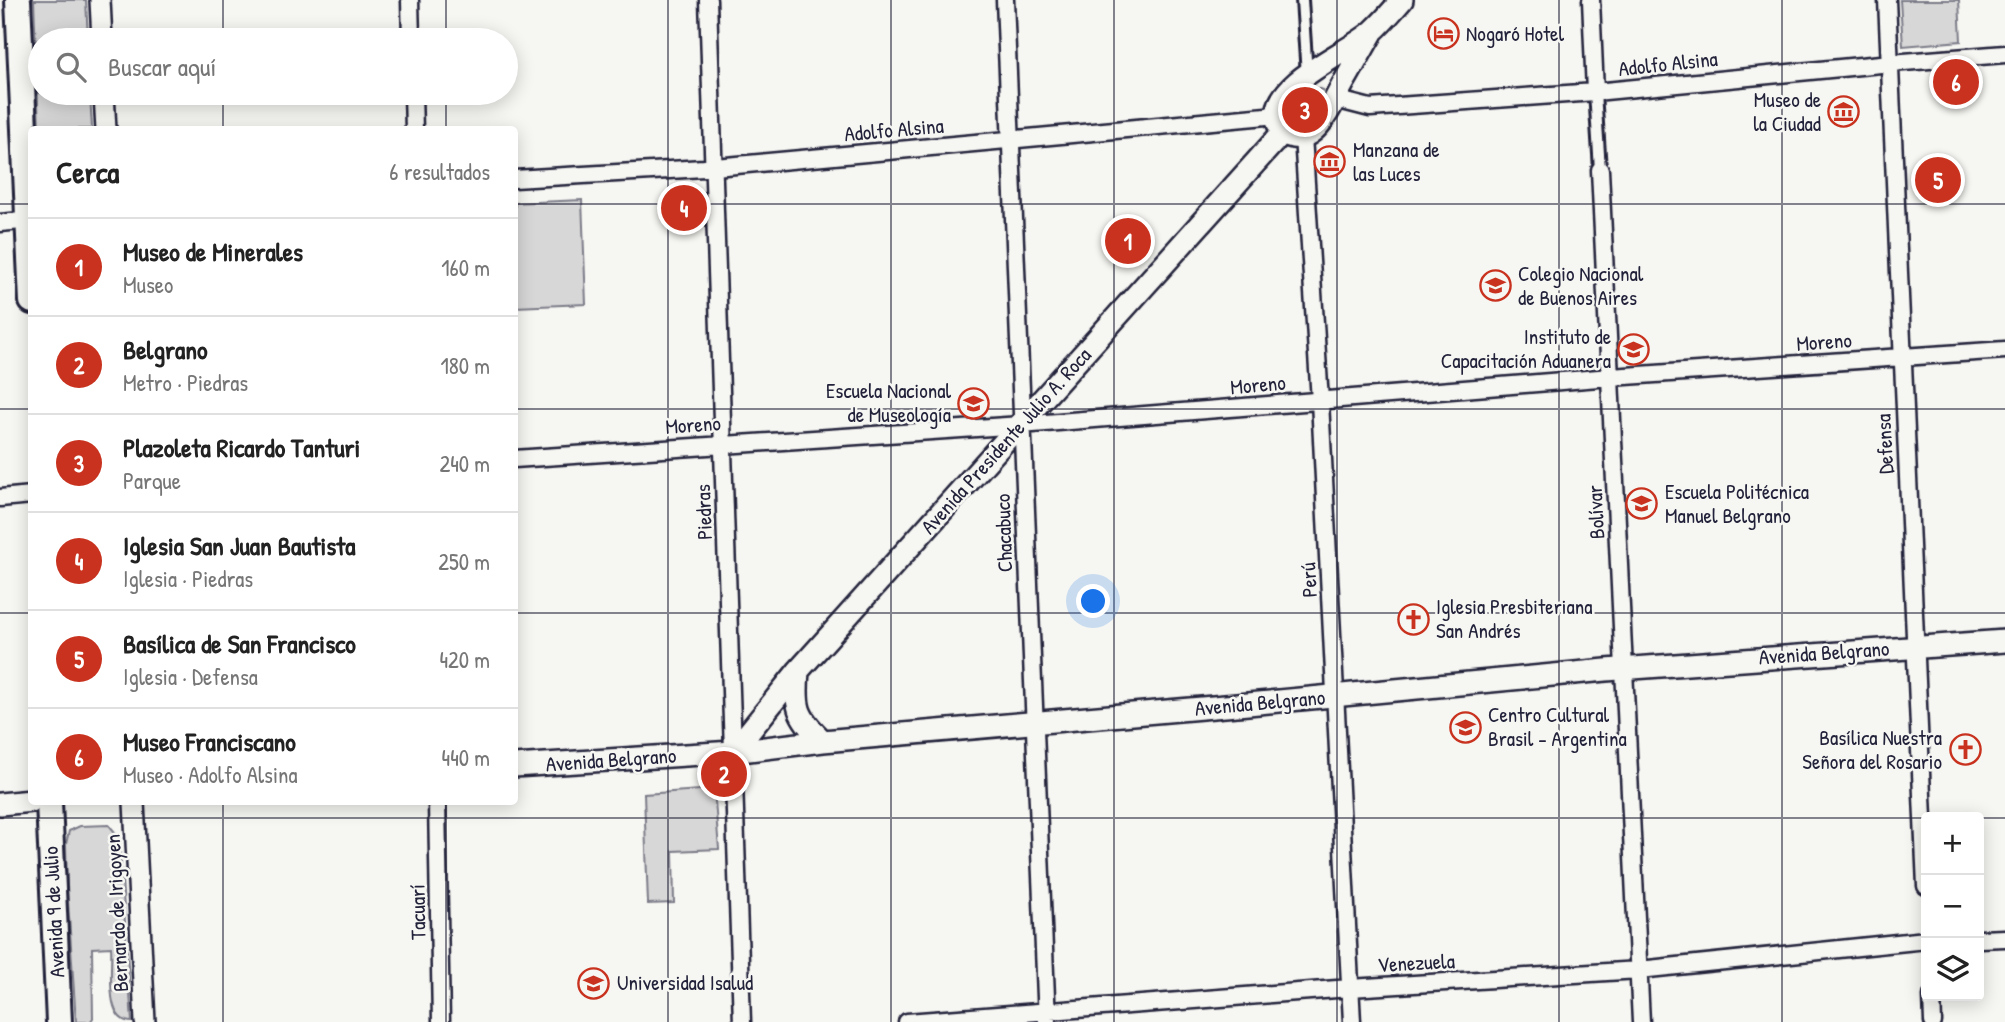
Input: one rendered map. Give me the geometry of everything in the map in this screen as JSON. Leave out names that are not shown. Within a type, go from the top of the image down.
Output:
[{"type":"highway","points":[[18,0],[28,200]]},
{"type":"highway","name":"Avenida 9 de Julio","points":[[49,805],[59,1022]]},
{"type":"main road","name":"Avenida Presidente Julio A. Roca","points":[[1288,128],[1312,131],[1321,122],[1372,33],[1402,0]]},
{"type":"main road","name":"Avenida Presidente Julio A. Roca","points":[[1288,128],[1282,100],[1307,75],[1372,33]]},
{"type":"main road","points":[[1307,75],[1325,78],[1332,86],[1335,99]]},
{"type":"main road","name":"Avenida Presidente Julio A. Roca","points":[[733,752],[798,671],[1288,128]]},
{"type":"main road","name":"Avenida Belgrano","points":[[518,766],[733,752],[823,741],[1625,668],[2005,641]]},
{"type":"main road","points":[[798,671],[796,693],[800,716],[823,741]]},
{"type":"main road","points":[[0,804],[28,801]]},
{"type":"street","points":[[100,0],[101,28]]},
{"type":"street","points":[[410,0],[411,28]]},
{"type":"street","name":"Piedras","points":[[708,0],[742,1022]]},
{"type":"street","name":"Chacabuco","points":[[1004,0],[1046,1017]]},
{"type":"street","points":[[1303,0],[1307,75]]},
{"type":"street","name":"Bolívar","points":[[1591,0],[1641,1022]]},
{"type":"street","name":"Defensa","points":[[1887,0],[1926,875]]},
{"type":"street","name":"Adolfo Alsina","points":[[1335,99],[1370,107],[1595,92],[2005,54]]},
{"type":"street","points":[[105,105],[106,126]]},
{"type":"street","points":[[413,105],[414,126]]},
{"type":"street","name":"Adolfo Alsina","points":[[518,179],[715,167],[1010,141],[1288,128]]},
{"type":"street","name":"Perú","points":[[1288,128],[1320,401],[1352,1022]]},
{"type":"street","points":[[0,223],[28,220]]},
{"type":"street","name":"Moreno","points":[[518,459],[1021,425],[1611,377],[2005,350]]},
{"type":"street","points":[[0,498],[28,495]]},
{"type":"street","name":"Bernardo de Irigoyen","points":[[134,805],[145,1022]]},
{"type":"street","name":"Tacuarí","points":[[437,805],[441,1022]]},
{"type":"street","points":[[1984,939],[2005,938]]},
{"type":"street","name":"Venezuela","points":[[907,1022],[1046,1017],[1350,988],[1639,970],[1921,941]]},
{"type":"street","points":[[1931,1001],[1933,1022]]},
{"type":"shaded area","points":[[34,0],[86,0],[87,28],[35,28]]},
{"type":"shaded area","points":[[1900,0],[1959,0],[1961,41],[1903,46]]},
{"type":"shaded area","points":[[1310,87],[1323,90],[1328,98],[1328,105],[1297,133],[1282,116],[1297,95]]},
{"type":"shaded area","points":[[38,105],[91,105],[92,126],[39,126]]},
{"type":"shaded area","points":[[582,200],[586,304],[518,307],[518,203]]},
{"type":"shaded area","points":[[714,789],[719,849],[673,851],[674,903],[648,904],[644,794]]},
{"type":"shaded area","points":[[109,825],[119,837],[132,1022],[123,1020],[113,1003],[111,947],[92,948],[93,1018],[90,1022],[76,1022],[66,844],[69,831],[80,826]]},
{"type":"place","name":"Nogaró Hotel","points":[[1443,34]]},
{"type":"place","name":"Museo Franciscano","points":[[1956,82]]},
{"type":"place","name":"Plazoleta Ricardo Tanturi","points":[[1305,110]]},
{"type":"place","name":"Museo de la Ciudad","points":[[1844,112]]},
{"type":"place","name":"Manzana de las Luces","points":[[1330,162]]},
{"type":"place","name":"Basílica de San Francisco","points":[[1938,180]]},
{"type":"place","name":"Iglesia San Juan Bautista","points":[[684,208]]},
{"type":"place","name":"Museo de Minerales","points":[[1128,241]]},
{"type":"place","name":"Colegio Nacional de Buenos Aires","points":[[1495,286]]},
{"type":"place","name":"Instituto de Capacitación Aduanera","points":[[1634,349]]},
{"type":"place","name":"Escuela Nacional de Museología","points":[[974,403]]},
{"type":"place","name":"Escuela Politécnica Manuel Belgrano","points":[[1642,504]]},
{"type":"place","name":"Iglesia Presbiteriana San Andrés","points":[[1413,619]]},
{"type":"place","name":"Centro Cultural Brasil - Argentina","points":[[1465,727]]},
{"type":"place","name":"Basílica Nuestra Señora del Rosario","points":[[1965,750]]},
{"type":"place","name":"Belgrano","points":[[724,774]]},
{"type":"place","name":"Universidad Isalud","points":[[594,983]]}]
